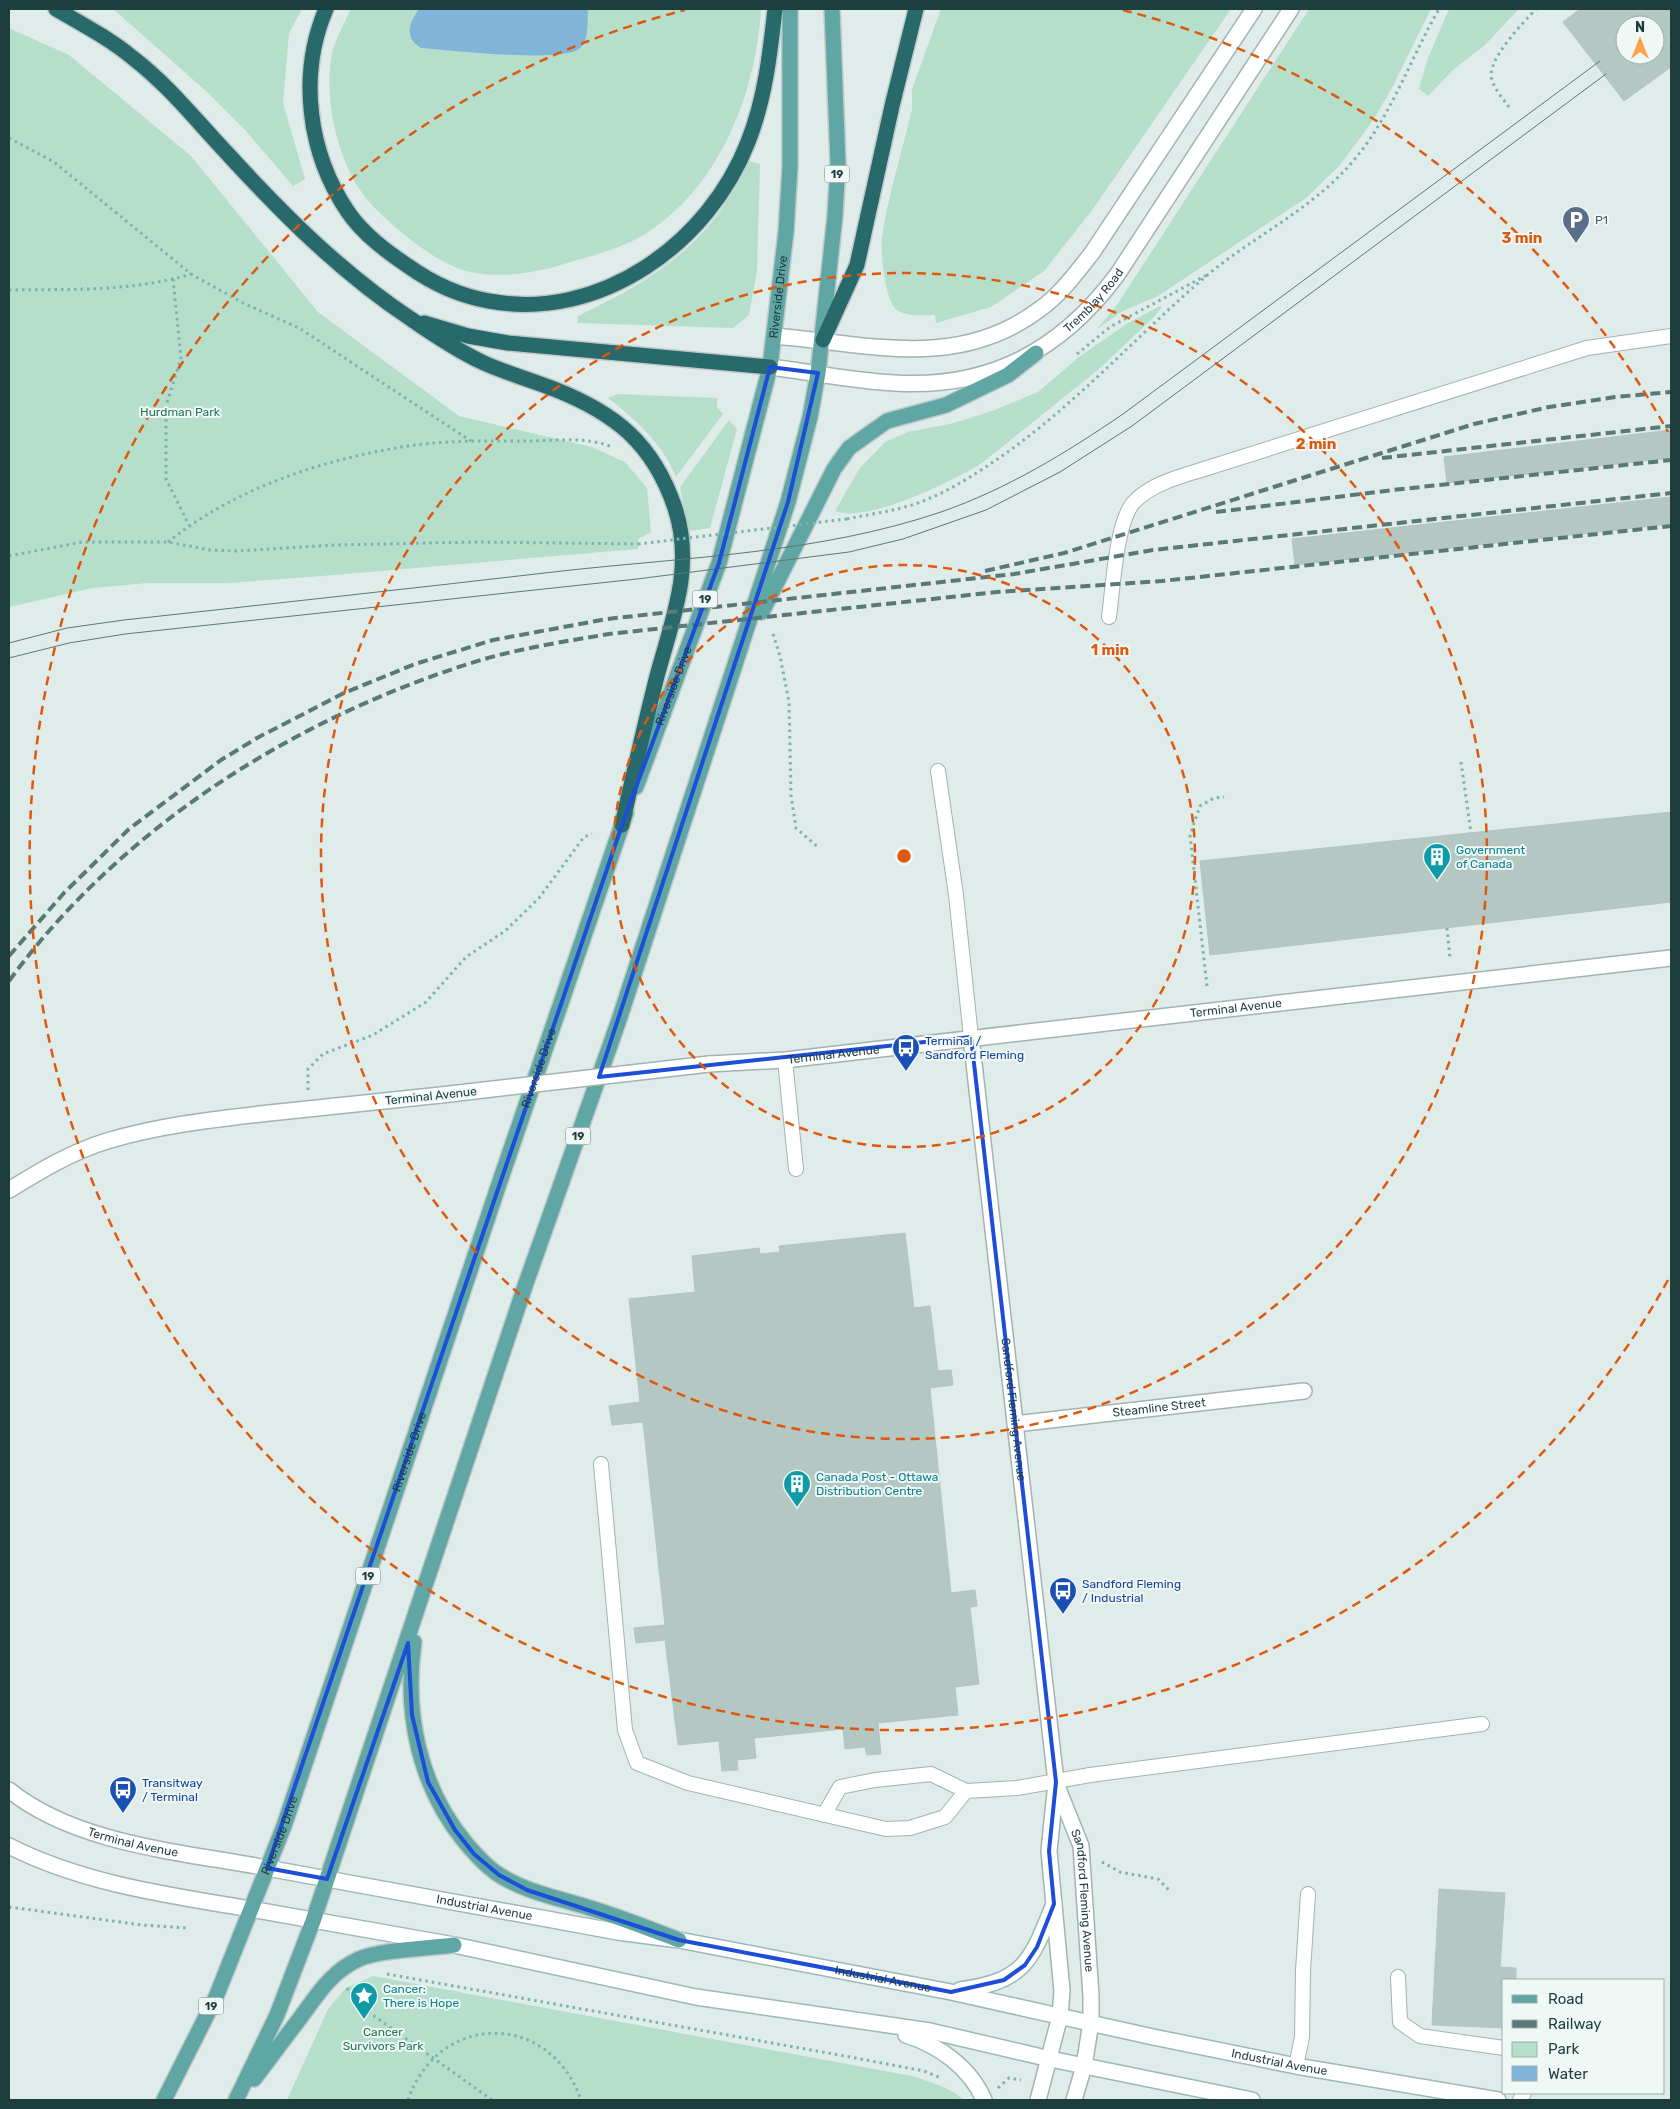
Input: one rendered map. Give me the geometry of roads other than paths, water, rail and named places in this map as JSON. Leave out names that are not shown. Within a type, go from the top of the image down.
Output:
[{"type":"highway","points":[[56,9],[133,57],[180,100],[292,224],[349,275],[408,318],[446,342],[485,363],[580,400],[610,418],[632,434],[653,461],[668,490],[676,511],[681,537],[682,590],[656,680],[622,825]]},
{"type":"highway","points":[[326,9],[312,51],[309,79],[310,107],[315,137],[325,167],[349,214],[393,256],[423,277],[459,294],[490,302],[524,304],[556,301],[590,294],[619,284],[648,267],[674,247],[697,224],[733,172],[748,143],[766,78],[776,9]]},
{"type":"highway","points":[[823,340],[858,265],[894,97],[916,9]]},
{"type":"highway","points":[[408,318],[468,336],[508,343],[770,367]]},
{"type":"main road","name":"Riverside Drive","points":[[164,2100],[216,1997],[284,1826],[622,825],[719,563],[770,367],[775,336],[786,232],[790,166],[790,9]]},
{"type":"main road","name":"19","points":[[237,2100],[277,2015],[313,1921],[525,1286],[619,1020],[788,502],[810,417],[818,373],[835,216],[838,163],[832,9]]},
{"type":"main road","points":[[736,663],[830,476],[849,448],[868,433],[887,422],[946,405],[1008,374],[1036,353]]},
{"type":"main road","points":[[419,1608],[411,1681],[412,1715],[417,1744],[428,1782],[455,1830],[474,1854],[499,1875],[527,1890],[590,1908],[679,1940]]},
{"type":"main road","points":[[237,2100],[327,1980],[359,1959],[378,1954],[454,1945]]},
{"type":"street","points":[[775,336],[920,350],[946,348],[976,343],[1009,330],[1041,309],[1068,284],[1092,253],[1254,9]]},
{"type":"street","name":"Tremblay Road","points":[[770,367],[894,383],[951,382],[1005,367],[1036,353],[1080,319],[1118,274],[1291,9]]},
{"type":"street","name":"Terminal Avenue","points":[[9,1190],[67,1157],[115,1139],[151,1129],[197,1122],[709,1064],[784,1060],[1671,958]]},
{"type":"street","name":"Sandford Fleming Avenue","points":[[971,1038],[1056,1782],[1049,1850],[1063,1984],[1060,2016],[1038,2100]]},
{"type":"street","name":"Steamline Street","points":[[1014,1424],[1304,1391]]},
{"type":"street","name":"Sandford Fleming Avenue","points":[[1056,1782],[1081,1846],[1091,2022],[1084,2066],[1074,2100]]},
{"type":"street","name":"Terminal Avenue","points":[[9,1790],[44,1813],[100,1835],[267,1868]]},
{"type":"street","points":[[9,1846],[39,1860],[100,1881],[454,1945],[696,1997],[930,2031],[1050,2059],[1252,2100]]},
{"type":"street","name":"Industrial Avenue","points":[[267,1868],[618,1932],[679,1940],[951,1992],[1091,2022],[1153,2038],[1296,2066],[1498,2100]]},
{"type":"street","points":[[951,1992],[988,1986],[1004,1980],[1025,1965],[1037,1947],[1054,1904]]},
{"type":"street","points":[[851,2019],[920,2040],[943,2052],[990,2095]]},
{"type":"lane","points":[[1109,616],[1124,519],[1135,500],[1152,489],[1201,470],[1587,348],[1671,336]]},
{"type":"lane","points":[[938,771],[956,895],[971,1038]]},
{"type":"lane","points":[[784,1060],[796,1169]]},
{"type":"lane","points":[[601,1464],[625,1730],[637,1763],[688,1783],[886,1829],[910,1828],[945,1816],[966,1791]]},
{"type":"lane","points":[[824,1815],[840,1787],[875,1780],[931,1774],[966,1791],[1017,1788],[1090,1775],[1482,1724]]},
{"type":"lane","points":[[1296,2066],[1302,2038],[1303,1971],[1308,1894]]},
{"type":"lane","points":[[1398,1977],[1400,2022],[1420,2036],[1502,2048]]},
{"type":"water","points":[[419,9],[588,9],[587,30],[585,41],[579,49],[568,53],[550,55],[478,53],[421,48],[415,44],[410,34],[411,24]]},
{"type":"tram line","points":[[9,643],[67,628],[124,620],[562,571],[754,552],[849,537],[941,512],[1013,481],[1080,443],[1123,414],[1600,61]]},
{"type":"tram line","points":[[9,658],[69,643],[125,634],[637,579],[849,552],[903,539],[986,510],[1060,472],[1132,426],[1606,74]]},
{"type":"railway","points":[[985,571],[1064,553],[1474,424],[1549,407],[1615,397],[1671,392]]},
{"type":"railway","points":[[1382,458],[1671,426]]},
{"type":"railway","points":[[1216,512],[1393,490],[1671,460]]},
{"type":"railway","points":[[9,956],[64,893],[129,829],[221,760],[257,738],[344,693],[415,664],[493,640],[607,619],[1014,574],[1153,550],[1671,493]]},
{"type":"railway","points":[[9,981],[53,926],[103,875],[156,829],[213,787],[274,749],[337,716],[402,688],[468,664],[503,654],[609,634],[997,592],[1162,581],[1671,526]]},
{"type":"place","name":"P1","points":[[1576,244]]},
{"type":"place","name":"Government of Canada","points":[[1437,881]]},
{"type":"place","name":"Terminal / Sandford Fleming","points":[[906,1072]]},
{"type":"place","name":"Canada Post - Ottawa Distribution Centre","points":[[797,1508]]},
{"type":"place","name":"Sandford Fleming / Industrial","points":[[1063,1615]]},
{"type":"place","name":"Transitway / Terminal","points":[[123,1814]]},
{"type":"place","name":"Cancer: There is Hope","points":[[364,2020]]},
{"type":"park label","name":"Hurdman Park","points":[[180,412]]},
{"type":"park label","name":"Cancer Survivors Park","points":[[383,2039]]}]
